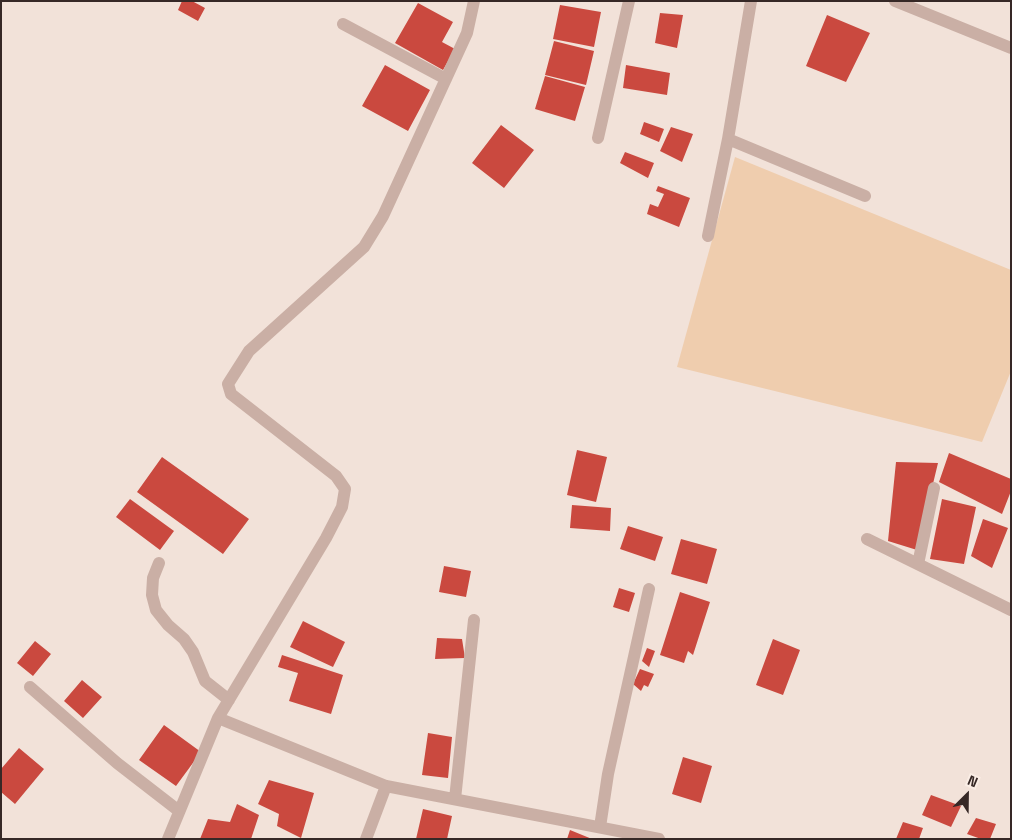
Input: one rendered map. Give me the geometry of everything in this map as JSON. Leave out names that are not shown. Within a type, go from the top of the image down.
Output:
[{"type":"street","points":[[168,839],[218,718],[326,538],[342,507],[345,490],[336,476],[231,394],[228,384],[249,351],[364,247],[383,216],[446,80],[466,33],[474,1]]},
{"type":"street","points":[[598,138],[629,1]]},
{"type":"street","points":[[708,236],[728,139],[751,1]]},
{"type":"street","points":[[895,1],[1011,48]]},
{"type":"street","points":[[343,24],[446,80]]},
{"type":"street","points":[[728,139],[865,196]]},
{"type":"street","points":[[918,564],[934,488]]},
{"type":"street","points":[[867,539],[1011,610]]},
{"type":"street","points":[[159,563],[153,578],[152,595],[156,610],[168,625],[184,639],[193,652],[205,681],[229,700]]},
{"type":"street","points":[[600,827],[608,774],[649,589]]},
{"type":"street","points":[[455,799],[474,620]]},
{"type":"street","points":[[30,686],[117,763],[179,811]]},
{"type":"street","points":[[218,718],[386,786],[658,839]]},
{"type":"street","points":[[366,839],[386,786]]},
{"type":"sand","points":[[735,157],[1011,270],[1011,371],[982,442],[677,367]]},
{"type":"building","points":[[182,1],[192,1],[205,8],[198,21],[178,10]]},
{"type":"building","points":[[418,3],[453,22],[442,42],[455,49],[443,70],[395,43]]},
{"type":"building","points":[[560,5],[601,12],[594,47],[553,39]]},
{"type":"building","points":[[660,13],[683,15],[677,48],[655,43]]},
{"type":"building","points":[[827,15],[870,33],[846,82],[806,66]]},
{"type":"building","points":[[554,41],[594,51],[586,85],[545,75]]},
{"type":"building","points":[[385,65],[430,90],[408,131],[362,106]]},
{"type":"building","points":[[626,65],[670,73],[667,95],[623,88]]},
{"type":"building","points":[[545,76],[585,87],[575,121],[535,109]]},
{"type":"building","points":[[644,122],[664,129],[659,142],[640,134]]},
{"type":"building","points":[[501,125],[534,150],[504,188],[472,163]]},
{"type":"building","points":[[671,127],[693,134],[682,162],[660,151]]},
{"type":"building","points":[[625,152],[654,163],[648,178],[620,163]]},
{"type":"building","points":[[658,186],[690,198],[679,227],[647,214],[650,204],[658,207],[664,194],[656,191]]},
{"type":"building","points":[[577,450],[607,457],[596,502],[567,495]]},
{"type":"building","points":[[949,453],[1011,479],[1011,491],[1002,514],[939,482]]},
{"type":"building","points":[[162,457],[249,519],[223,554],[137,492]]},
{"type":"building","points":[[896,462],[938,463],[917,550],[888,541]]},
{"type":"building","points":[[130,499],[174,531],[160,550],[116,517]]},
{"type":"building","points":[[942,499],[976,507],[964,564],[930,559]]},
{"type":"building","points":[[572,505],[611,508],[610,531],[570,528]]},
{"type":"building","points":[[983,519],[1008,528],[992,568],[971,556]]},
{"type":"building","points":[[628,526],[663,537],[655,561],[620,549]]},
{"type":"building","points":[[681,539],[717,549],[707,584],[671,574]]},
{"type":"building","points":[[444,566],[471,571],[466,597],[439,592]]},
{"type":"building","points":[[619,588],[635,593],[629,612],[613,607]]},
{"type":"building","points":[[680,592],[710,602],[693,655],[688,651],[684,663],[660,655]]},
{"type":"building","points":[[303,621],[345,642],[333,667],[290,647]]},
{"type":"building","points":[[437,638],[462,639],[465,658],[435,659]]},
{"type":"building","points":[[773,639],[800,650],[783,695],[756,685]]},
{"type":"building","points":[[35,641],[51,654],[33,676],[17,663]]},
{"type":"building","points":[[647,648],[655,651],[649,667],[642,661]]},
{"type":"building","points":[[282,655],[343,675],[331,714],[289,701],[298,673],[278,667]]},
{"type":"building","points":[[640,669],[654,674],[648,687],[644,685],[641,691],[633,684]]},
{"type":"building","points":[[82,680],[102,697],[83,718],[64,701]]},
{"type":"building","points":[[164,725],[201,752],[176,786],[139,760]]},
{"type":"building","points":[[428,733],[452,737],[448,778],[422,775]]},
{"type":"building","points":[[19,748],[44,769],[15,804],[1,792],[1,769]]},
{"type":"building","points":[[683,757],[712,766],[701,803],[672,794]]},
{"type":"building","points":[[269,780],[314,793],[301,838],[277,826],[279,814],[258,804]]},
{"type":"building","points":[[931,795],[961,806],[951,827],[922,815]]},
{"type":"building","points":[[237,804],[259,815],[251,839],[200,839],[208,819],[230,822]]},
{"type":"building","points":[[423,809],[452,816],[447,839],[416,839]]},
{"type":"building","points":[[976,818],[996,824],[990,839],[981,839],[967,834]]},
{"type":"building","points":[[903,822],[923,828],[919,839],[896,839]]},
{"type":"building","points":[[570,830],[592,839],[567,839]]}]
